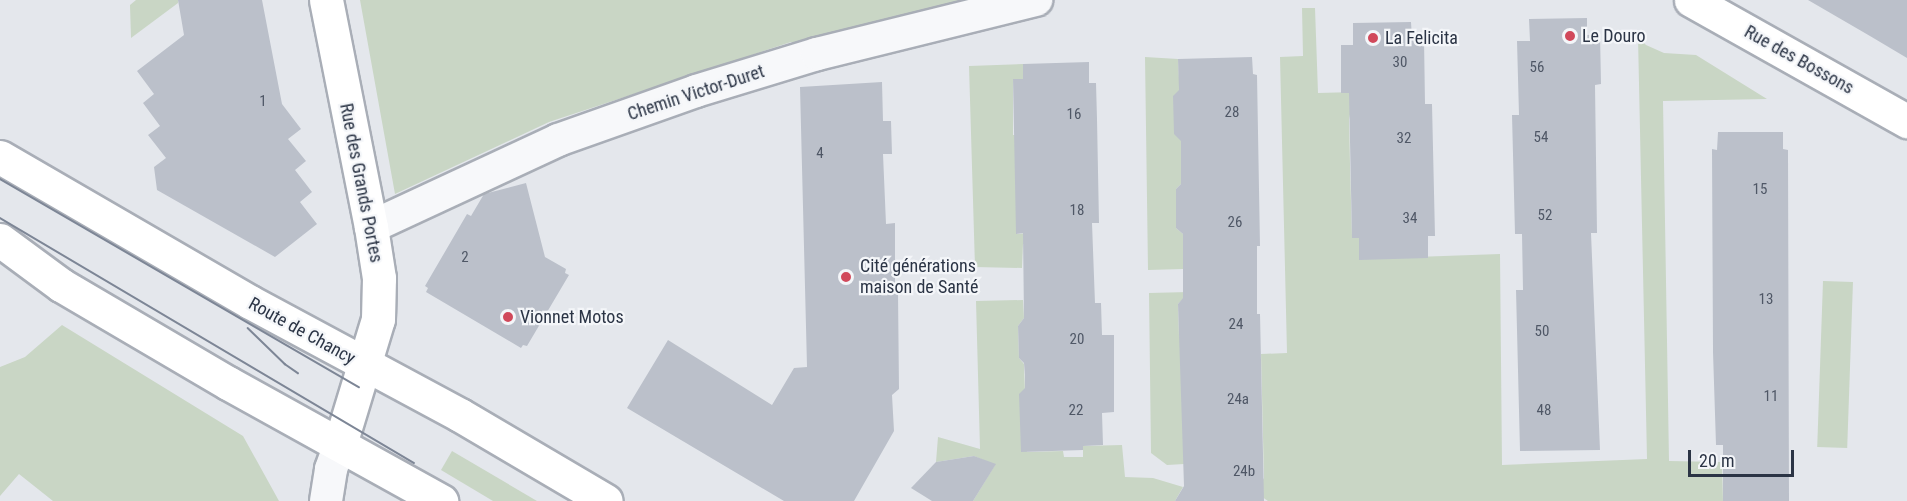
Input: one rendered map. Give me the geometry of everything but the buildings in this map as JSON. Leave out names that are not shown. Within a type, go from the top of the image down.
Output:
[{"type":"main road","name":"Rue des Grands Portes","points":[[327,0],[371,226],[378,279],[378,320],[340,444]]},
{"type":"main road","name":"Rue des Bossons","points":[[1691,0],[1907,121]]},
{"type":"main road","name":"Route de Chancy","points":[[0,157],[365,366],[459,414],[606,501]]},
{"type":"main road","points":[[0,240],[61,285],[228,383],[441,501]]},
{"type":"street","name":"Chemin Victor-Duret","points":[[371,226],[558,140],[696,91],[818,54],[1036,0]]},
{"type":"street","points":[[326,501],[331,469],[340,444]]},
{"type":"green space","points":[[136,0],[178,0],[178,3],[131,38],[130,5]]},
{"type":"green space","points":[[360,0],[972,0],[798,46],[791,42],[549,122],[395,194]]},
{"type":"green space","points":[[1302,8],[1315,8],[1318,93],[1355,92],[1349,119],[1350,164],[1352,237],[1359,238],[1359,259],[1500,254],[1502,465],[1647,459],[1638,37],[1646,45],[1664,53],[1696,55],[1767,99],[1663,101],[1669,461],[1722,462],[1723,501],[1268,501],[1255,492],[1264,478],[1261,354],[1287,353],[1280,57],[1303,56]]},
{"type":"green space","points":[[1145,57],[1178,59],[1179,78],[1192,140],[1181,184],[1176,189],[1176,228],[1183,234],[1183,269],[1148,270]]},
{"type":"green space","points":[[1023,64],[1023,79],[1013,79],[1013,135],[1024,135],[1017,234],[1027,233],[1027,244],[1023,244],[1022,268],[975,267],[969,66]]},
{"type":"green space","points":[[1823,281],[1853,282],[1847,448],[1817,447]]},
{"type":"green space","points":[[1189,292],[1178,304],[1179,336],[1186,342],[1184,464],[1167,465],[1151,453],[1149,293]]},
{"type":"green space","points":[[1023,300],[1024,318],[1018,326],[1019,358],[1024,364],[1027,452],[1063,451],[1064,457],[1083,457],[1083,446],[1122,445],[1125,477],[1153,478],[1183,487],[1175,501],[973,501],[995,465],[974,456],[936,462],[938,437],[980,449],[976,301]]},
{"type":"green space","points":[[62,325],[243,436],[279,501],[53,501],[19,474],[0,496],[0,367],[25,357]]},
{"type":"green space","points":[[452,451],[537,501],[493,501],[441,470]]},
{"type":"tram line","points":[[0,179],[359,387]]},
{"type":"tram line","points":[[0,218],[414,463]]},
{"type":"tram line","points":[[248,328],[285,364],[298,373]]},
{"type":"place","name":"Le Douro","points":[[1570,36]]},
{"type":"place","name":"La Felicita","points":[[1373,38]]},
{"type":"place","name":"Cité générations maison de Santé","points":[[846,277]]},
{"type":"place","name":"Vionnet Motos","points":[[508,317]]}]
